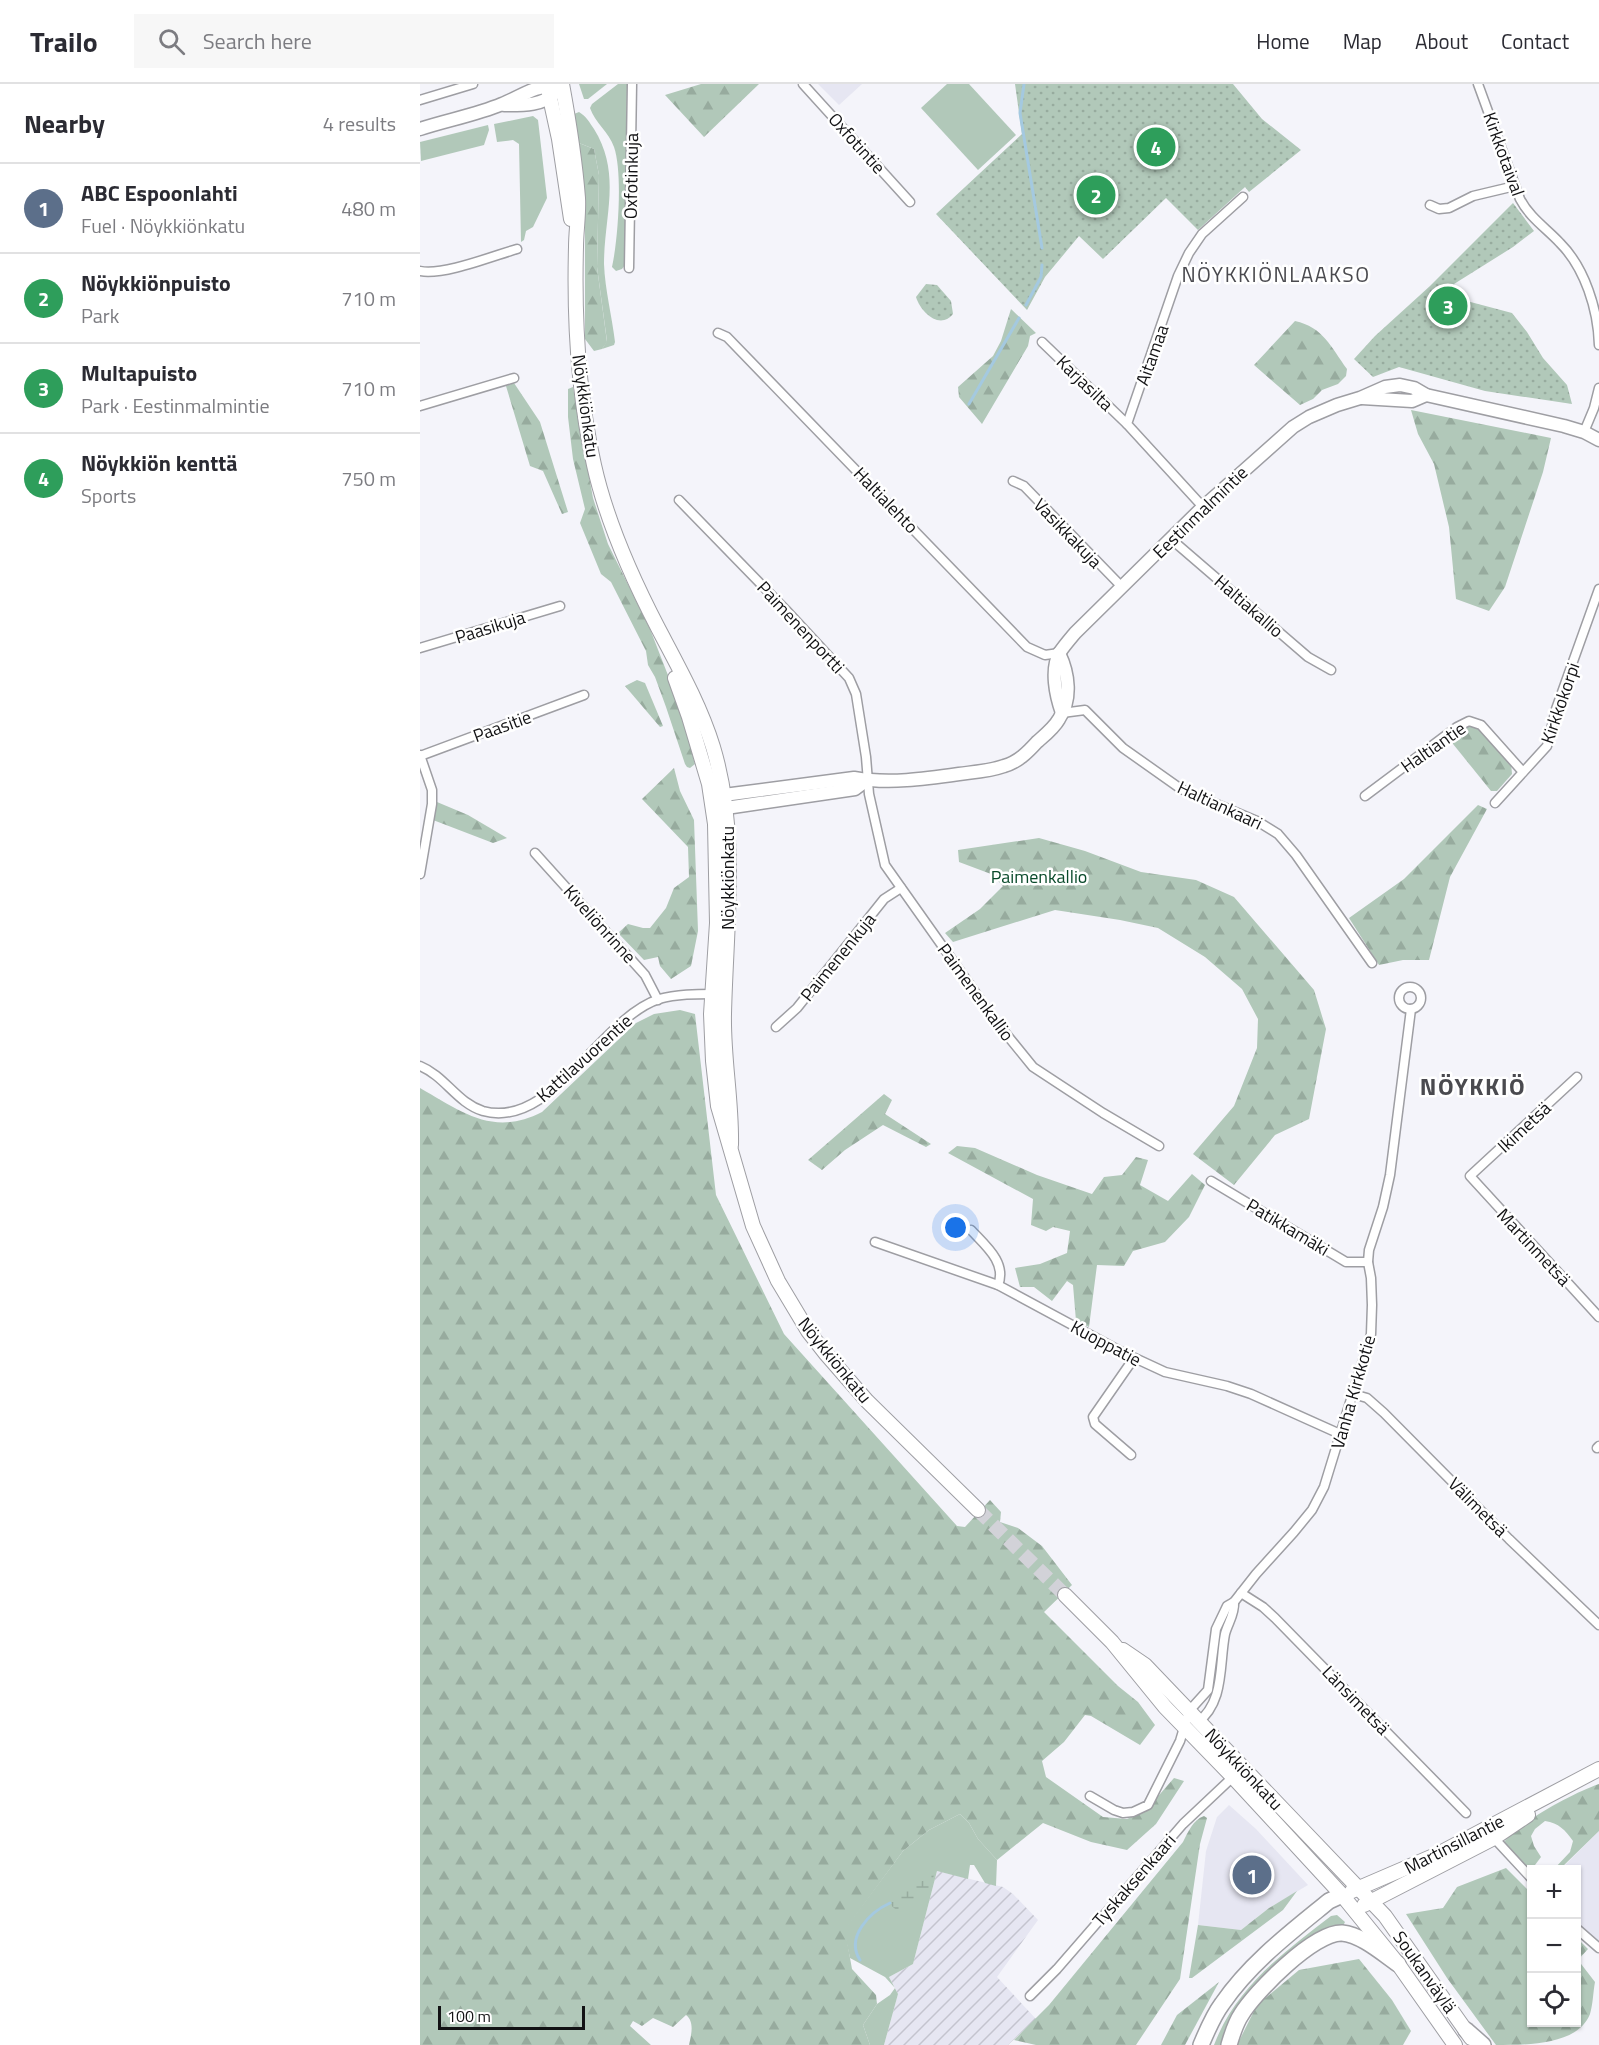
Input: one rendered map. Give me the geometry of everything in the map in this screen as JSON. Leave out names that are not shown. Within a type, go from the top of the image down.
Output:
[{"type":"highway","points":[[1201,2045],[1220,2006],[1257,1962],[1329,1901],[1342,1895]]},
{"type":"highway","points":[[1229,2045],[1239,2017],[1250,2002],[1290,1961],[1326,1937],[1342,1933],[1353,1936],[1398,1964]]},
{"type":"highway","points":[[1466,2030],[1483,2045]]},
{"type":"main road","name":"Nöykkiönkatu","points":[[562,85],[573,145],[578,201],[576,248],[580,383],[595,469],[624,554],[656,624],[721,802],[728,880],[719,994],[711,1014],[712,1061],[718,1106],[731,1145],[744,1198],[764,1252],[808,1331],[867,1401],[978,1510]]},
{"type":"main road","name":"Nöykkiönkatu","points":[[548,89],[559,139],[576,248]]},
{"type":"main road","name":"Nöykkiönkatu","points":[[1065,1595],[1112,1642],[1136,1674],[1186,1728],[1238,1773],[1371,1901]]},
{"type":"main road","name":"Nöykkiönkatu","points":[[1112,1642],[1145,1665],[1200,1722],[1238,1773],[1354,1910]]},
{"type":"main road","name":"Martinsillantie","points":[[1342,1895],[1438,1854],[1565,1789],[1599,1769]]},
{"type":"main road","name":"Martinsillantie","points":[[1354,1910],[1494,1838],[1565,1789]]},
{"type":"main road","name":"Soukanväylä","points":[[1371,1901],[1395,1930],[1476,2045]]},
{"type":"main road","name":"Soukanväylä","points":[[1354,1910],[1398,1964],[1455,2045]]},
{"type":"street","points":[[420,100],[473,84]]},
{"type":"street","name":"Oxfotinkuja","points":[[629,267],[632,84]]},
{"type":"street","name":"Oxfotintie","points":[[803,84],[910,202]]},
{"type":"street","name":"Kirkkotaival","points":[[1478,84],[1515,186],[1527,212],[1563,245],[1578,267],[1592,302],[1599,345]]},
{"type":"street","points":[[420,129],[501,105],[524,93],[562,85]]},
{"type":"street","points":[[1430,206],[1439,209],[1449,208],[1473,196],[1515,186]]},
{"type":"street","name":"Aitamaa","points":[[1127,424],[1178,276],[1189,254],[1202,234],[1243,197]]},
{"type":"street","points":[[420,271],[427,273],[442,271],[517,249]]},
{"type":"street","name":"Haltialehto","points":[[718,333],[727,337],[1027,647],[1045,655],[1059,653]]},
{"type":"street","name":"Karjasilta","points":[[1042,342],[1127,424]]},
{"type":"street","points":[[420,406],[514,378]]},
{"type":"street","name":"Eestinmalmintie","points":[[1059,653],[1075,633],[1203,507],[1293,427],[1327,409],[1385,387],[1400,385],[1414,388],[1426,395],[1584,432],[1599,440]]},
{"type":"street","points":[[1584,432],[1599,388]]},
{"type":"street","points":[[1127,424],[1203,507]]},
{"type":"street","name":"Vasikkakuja","points":[[1013,481],[1024,486],[1122,587]]},
{"type":"street","name":"Paimenenportti","points":[[679,500],[849,678],[856,694],[866,757],[867,780]]},
{"type":"street","name":"Haltiakallio","points":[[1171,539],[1308,657],[1330,670]]},
{"type":"street","name":"Kirkkokorpi","points":[[1496,803],[1547,746],[1556,709],[1596,607],[1599,589]]},
{"type":"street","name":"Paasikuja","points":[[420,648],[560,606]]},
{"type":"street","points":[[721,802],[854,778],[916,780],[1003,767],[1023,757],[1059,721],[1068,698],[1065,666],[1059,653]]},
{"type":"street","name":"Paasitie","points":[[420,755],[584,695]]},
{"type":"street","name":"Haltiankaari","points":[[1062,713],[1085,710],[1123,748],[1181,789],[1257,821],[1278,834],[1296,855],[1372,963]]},
{"type":"street","name":"Haltiantie","points":[[1365,796],[1457,727],[1469,721],[1481,725],[1523,772]]},
{"type":"street","points":[[420,755],[432,790],[432,804],[420,874]]},
{"type":"street","name":"Paimenenkallio","points":[[867,780],[882,857],[888,871],[994,1019],[1033,1067],[1159,1146]]},
{"type":"street","name":"Kiveliönrinne","points":[[535,853],[645,975],[658,1000]]},
{"type":"street","name":"Paimenenkuja","points":[[776,1027],[797,1008],[884,899],[901,888]]},
{"type":"street","name":"Kattilavuorentie","points":[[420,1066],[446,1084],[457,1097],[472,1107],[486,1112],[517,1111],[544,1097],[629,1016],[658,1000],[681,995],[719,994]]},
{"type":"street","name":"Vanha Kirkkotie","points":[[1189,1711],[1208,1690],[1216,1629],[1227,1606],[1242,1593],[1312,1510],[1324,1487],[1372,1323],[1369,1250],[1388,1184],[1411,1009]]},
{"type":"street","name":"Ikimetsä","points":[[1470,1176],[1577,1077]]},
{"type":"street","name":"Martinmetsä","points":[[1470,1176],[1599,1317]]},
{"type":"street","name":"Patikkamäki","points":[[1210,1181],[1346,1262],[1368,1262]]},
{"type":"street","points":[[971,1230],[997,1260],[1002,1277],[998,1286]]},
{"type":"street","name":"Kuoppatie","points":[[875,1242],[998,1286],[1165,1372],[1227,1386],[1251,1394],[1340,1434]]},
{"type":"street","points":[[1131,1455],[1095,1424],[1094,1417],[1134,1358]]},
{"type":"street","name":"Välimetsä","points":[[1353,1394],[1367,1398],[1384,1413],[1501,1531],[1599,1625]]},
{"type":"street","name":"Länsimetsä","points":[[1242,1593],[1275,1618],[1466,1813]]},
{"type":"street","name":"Vanha Kirkkotie","points":[[1200,1722],[1216,1699],[1223,1647],[1226,1631],[1235,1609],[1234,1602]]},
{"type":"street","points":[[1090,1796],[1123,1813],[1133,1812],[1148,1805],[1186,1728],[1189,1711]]},
{"type":"street","points":[[1186,1728],[1200,1722]]},
{"type":"street","name":"Tyskaksenkaari","points":[[1030,1996],[1057,1969],[1183,1824],[1238,1773]]},
{"type":"street","points":[[1494,1838],[1527,1874]]},
{"type":"street","points":[[1581,1932],[1599,1948]]},
{"type":"shaded area","points":[[818,84],[862,84],[839,105]]},
{"type":"shaded area","points":[[1229,1805],[1256,1829],[1308,1885],[1269,1908],[1241,1930],[1198,1925],[1206,1851],[1217,1817]]},
{"type":"shaded area","points":[[1599,1831],[1599,1940],[1595,1942],[1581,1927],[1581,1865],[1565,1865]]},
{"type":"shaded area","points":[[937,1871],[1003,1887],[1038,1920],[997,1977],[1036,2019],[1008,2045],[884,2045],[898,1994],[889,1977],[913,1964]]},
{"type":"green space","points":[[579,84],[607,84],[588,99],[584,99]]},
{"type":"green space","points":[[618,84],[627,84],[625,265],[616,271],[612,267],[619,207],[617,159],[612,142],[590,108]]},
{"type":"green space","points":[[701,84],[759,84],[704,137],[665,95]]},
{"type":"green space","points":[[947,84],[969,84],[1016,135],[978,170],[921,108]]},
{"type":"green space","points":[[1015,84],[1233,84],[1262,119],[1301,150],[1249,192],[1245,187],[1198,230],[1166,198],[1103,259],[1079,236],[1045,277],[1027,310],[936,214],[1022,134]]},
{"type":"green space","points":[[579,112],[594,129],[602,146],[609,179],[610,195],[604,264],[615,342],[614,345],[602,349],[607,341],[597,267],[599,175],[594,149],[579,143],[574,114]]},
{"type":"green space","points":[[533,116],[538,120],[547,198],[533,227],[526,231],[524,240],[521,242],[519,144],[513,140],[497,142],[494,124]]},
{"type":"green space","points":[[488,125],[489,130],[484,145],[421,161],[420,142]]},
{"type":"green space","points":[[579,143],[594,149],[599,175],[597,267],[607,342],[602,349],[594,351],[585,339],[585,213]]},
{"type":"green space","points":[[1513,203],[1534,231],[1454,284],[1463,300],[1512,313],[1543,358],[1567,385],[1572,404],[1485,391],[1399,367],[1373,377],[1354,359]]},
{"type":"green space","points":[[926,284],[937,285],[951,301],[953,314],[948,319],[931,318],[918,303],[916,297]]},
{"type":"green space","points":[[1011,309],[1036,333],[1030,336],[1028,346],[982,424],[959,397],[958,387],[993,356],[1001,341]]},
{"type":"green space","points":[[1295,321],[1320,333],[1347,369],[1346,376],[1338,384],[1322,390],[1313,399],[1300,405],[1254,365]]},
{"type":"green space","points":[[514,383],[540,422],[568,512],[562,514],[543,471],[530,466],[506,386]]},
{"type":"green space","points":[[573,387],[593,498],[608,544],[650,629],[678,701],[695,764],[690,768],[685,764],[655,677],[648,665],[646,651],[611,582],[601,574],[580,523],[585,509],[573,459],[568,417],[568,389]]},
{"type":"green space","points":[[1411,410],[1551,438],[1543,472],[1505,587],[1489,611],[1456,599],[1449,527],[1434,464],[1418,434]]},
{"type":"green space","points":[[637,680],[645,683],[663,726],[660,727],[625,686]]},
{"type":"green space","points":[[1466,727],[1477,727],[1511,763],[1512,774],[1497,791],[1491,791],[1449,739]]},
{"type":"green space","points":[[674,768],[680,791],[694,820],[698,931],[691,966],[671,979],[660,966],[658,957],[644,960],[618,933],[628,924],[650,928],[666,908],[674,888],[689,877],[688,847],[642,799]]},
{"type":"green space","points":[[437,802],[468,815],[507,838],[493,843],[433,820]]},
{"type":"green space","points":[[1478,805],[1487,809],[1450,877],[1429,960],[1403,960],[1379,965],[1349,918],[1404,879]]},
{"type":"green space","name":"Paimenkallio","points":[[1039,838],[1085,851],[1141,872],[1196,880],[1234,897],[1314,990],[1326,1029],[1309,1119],[1275,1135],[1234,1185],[1193,1154],[1234,1106],[1257,1048],[1258,1019],[1242,989],[1205,957],[1158,928],[1120,920],[1055,910],[953,942],[945,933],[980,909],[1003,886],[991,874],[959,862],[958,850]]},
{"type":"green space","points":[[680,1010],[695,1014],[716,1195],[784,1334],[957,1526],[965,1527],[990,1500],[1001,1512],[1000,1522],[1018,1528],[1042,1546],[1072,1585],[1044,1612],[1118,1686],[1138,1702],[1155,1725],[1140,1745],[1091,1716],[1085,1715],[1064,1742],[1042,1761],[1046,1777],[1103,1817],[1127,1819],[1146,1810],[1174,1778],[1184,1781],[1156,1824],[1127,1850],[1091,1842],[1043,1823],[997,1860],[960,1814],[929,1830],[903,1851],[845,1930],[852,1969],[876,1995],[877,2004],[863,2025],[870,2045],[689,2045],[691,2021],[686,2015],[673,2027],[653,2018],[642,2026],[633,2021],[630,2026],[651,2045],[420,2045],[420,1088],[464,1113],[478,1118],[493,1122],[524,1119],[542,1112],[636,1023],[654,1014]]},
{"type":"green space","points":[[884,1094],[892,1100],[885,1114],[931,1144],[926,1147],[883,1125],[845,1150],[822,1170],[808,1160]]},
{"type":"green space","points":[[957,1146],[975,1148],[1037,1175],[1092,1194],[1104,1177],[1122,1175],[1136,1157],[1148,1160],[1140,1185],[1168,1201],[1192,1174],[1205,1185],[1189,1217],[1165,1242],[1133,1251],[1124,1266],[1097,1265],[1089,1327],[1076,1321],[1073,1285],[1067,1281],[1052,1301],[1034,1287],[1020,1287],[1015,1268],[1040,1264],[1067,1253],[1070,1231],[1053,1227],[1046,1231],[1031,1225],[1033,1199],[948,1153]]},
{"type":"green space","points":[[1599,1784],[1599,1831],[1564,1865],[1558,1865],[1570,1852],[1573,1841],[1554,1823],[1545,1821],[1535,1829],[1531,1836],[1541,1857],[1535,1865],[1527,1866],[1505,1846],[1504,1842],[1522,1825],[1576,1794]]},
{"type":"green space","points":[[960,1814],[997,1860],[996,1886],[985,1883],[974,1865],[970,1865],[968,1879],[937,1871],[913,1964],[889,1977],[895,1988],[885,1977],[850,1958],[844,1930],[903,1851],[929,1830]]},
{"type":"green space","points":[[1204,1816],[1207,1818],[1200,1844],[1180,1979],[1136,2045],[1036,2045],[1014,2040],[1049,2005],[1183,1842],[1194,1823]]},
{"type":"green space","points":[[1506,1868],[1527,1889],[1527,2027],[1581,2027],[1575,2032],[1550,2041],[1522,2045],[1496,2045],[1447,1978],[1406,1914],[1443,1908],[1457,1887]]},
{"type":"green space","points":[[934,1875],[923,1899],[908,1909],[897,1910],[893,1907],[889,1901],[891,1897]]},
{"type":"green space","points":[[1297,1891],[1283,1910],[1189,1978],[1198,1925],[1241,1930],[1269,1908]]},
{"type":"green space","points":[[1337,1915],[1345,1922],[1342,1928],[1306,1943],[1223,2045],[1214,2045],[1235,2005],[1263,1972],[1331,1916]]},
{"type":"green space","points":[[1581,1942],[1588,1949],[1581,1957]]},
{"type":"green space","points":[[1359,1959],[1392,2000],[1411,2031],[1403,2045],[1237,2045],[1257,2005],[1299,1970]]},
{"type":"green space","points":[[1581,1964],[1595,1982],[1590,2014],[1581,2027]]},
{"type":"green space","points":[[1219,1982],[1185,2045],[1161,2045],[1177,2015]]},
{"type":"green space","points":[[895,1988],[898,1994],[884,2045],[870,2045],[863,2025],[877,2004],[890,1995]]},
{"type":"waterway","points":[[1024,84],[1020,113],[1042,248]]},
{"type":"waterway","points":[[1026,305],[1041,277],[1042,265]]},
{"type":"waterway","points":[[969,404],[1019,318]]},
{"type":"waterway","points":[[860,1960],[856,1951],[856,1943],[862,1926],[875,1912],[890,1903]]},
{"type":"tunnel","points":[[978,1510],[1065,1595]]},
{"type":"place","name":"Nöykkiön kenttä","points":[[1156,147]]},
{"type":"place","name":"Nöykkiönpuisto","points":[[1096,195]]},
{"type":"place","name":"Multapuisto","points":[[1448,306]]},
{"type":"place","name":"ABC Espoonlahti","points":[[1252,1875]]},
{"type":"district","name":"NÖYKKIÖNLAAKSO","points":[[1276,274]]},
{"type":"district","name":"NÖYKKIÖ","points":[[1473,1086]]}]
